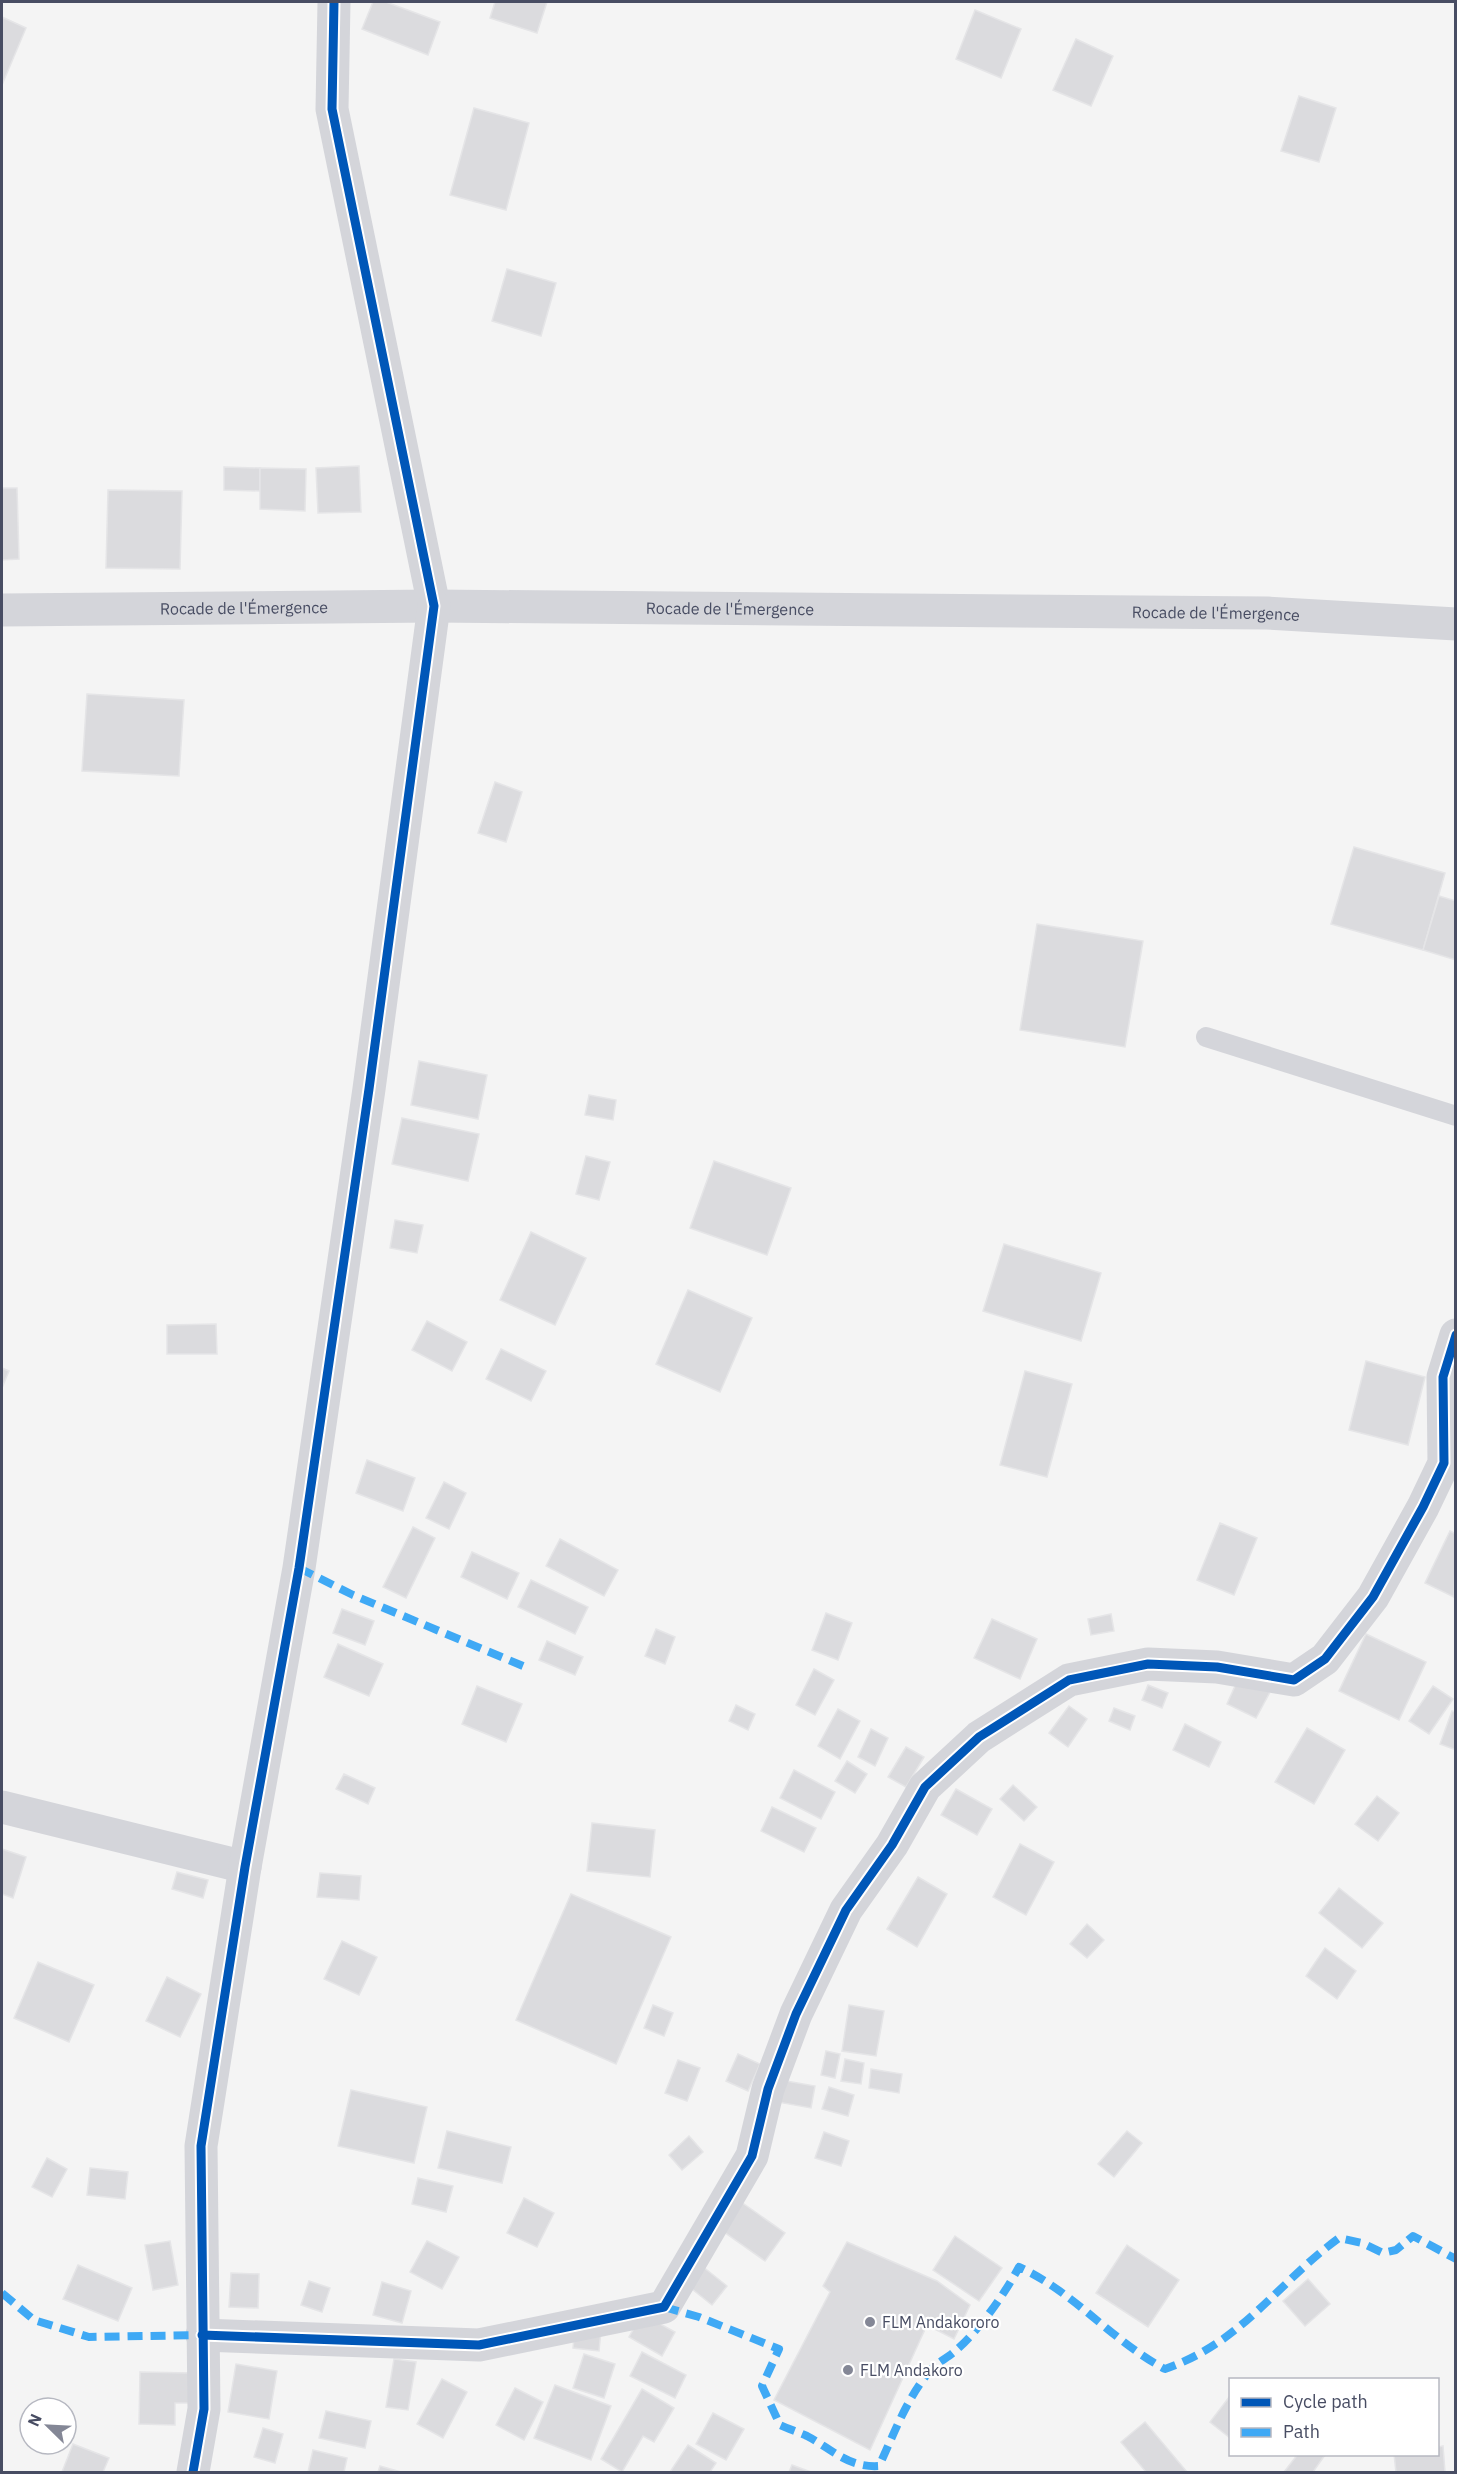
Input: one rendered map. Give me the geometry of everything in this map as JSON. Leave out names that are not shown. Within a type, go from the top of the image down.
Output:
[{"type":"street","points":[[193,2472],[204,2409],[201,2146],[245,1867],[299,1568],[369,1089],[434,606],[332,109],[334,2]]},
{"type":"street","name":"Rocade de l'Émergence","points":[[2,610],[434,606],[1268,613],[1455,624]]},
{"type":"street","points":[[202,2335],[479,2345],[664,2307],[753,2156],[768,2089],[796,2014],[846,1910],[892,1845],[925,1786],[979,1737],[1069,1680],[1148,1664],[1217,1667],[1294,1680],[1325,1659],[1373,1597],[1423,1507],[1444,1463],[1443,1377],[1455,1335]]},
{"type":"street","points":[[2,1807],[245,1867]]},
{"type":"lane","points":[[1206,1037],[1455,1116]]},
{"type":"building","points":[[373,2],[386,2],[440,22],[428,55],[362,29]]},
{"type":"building","points":[[495,2],[547,2],[537,33],[490,18]]},
{"type":"building","points":[[975,10],[1021,29],[1001,78],[956,59]]},
{"type":"building","points":[[2,17],[26,28],[2,85]]},
{"type":"building","points":[[1076,39],[1113,56],[1091,106],[1053,90]]},
{"type":"building","points":[[1299,96],[1336,108],[1319,162],[1281,151]]},
{"type":"building","points":[[474,108],[529,123],[506,210],[450,195]]},
{"type":"building","points":[[507,269],[556,283],[541,336],[492,321]]},
{"type":"building","points":[[359,466],[361,512],[318,513],[316,468]]},
{"type":"building","points":[[224,467],[260,468],[260,491],[224,490]]},
{"type":"building","points":[[260,468],[306,469],[305,511],[260,509]]},
{"type":"building","points":[[2,488],[17,488],[19,559],[2,560]]},
{"type":"building","points":[[108,490],[182,491],[180,569],[106,568]]},
{"type":"building","points":[[87,694],[184,700],[179,776],[82,771]]},
{"type":"building","points":[[495,782],[522,792],[506,842],[478,833]]},
{"type":"building","points":[[1354,847],[1445,873],[1423,950],[1331,924]]},
{"type":"building","points":[[1439,896],[1456,901],[1456,960],[1423,950]]},
{"type":"building","points":[[1037,924],[1143,941],[1125,1047],[1020,1030]]},
{"type":"building","points":[[419,1061],[487,1075],[478,1119],[411,1105]]},
{"type":"building","points":[[589,1095],[616,1100],[613,1120],[585,1115]]},
{"type":"building","points":[[402,1118],[479,1134],[468,1181],[392,1164]]},
{"type":"building","points":[[586,1156],[610,1162],[599,1200],[576,1194]]},
{"type":"building","points":[[714,1161],[791,1188],[767,1255],[690,1228]]},
{"type":"building","points":[[395,1220],[423,1225],[417,1253],[390,1248]]},
{"type":"building","points":[[531,1232],[586,1258],[555,1325],[500,1300]]},
{"type":"building","points":[[1004,1244],[1101,1273],[1081,1341],[983,1311]]},
{"type":"building","points":[[688,1290],[752,1318],[720,1392],[656,1364]]},
{"type":"building","points":[[427,1321],[467,1342],[452,1371],[412,1350]]},
{"type":"building","points":[[216,1324],[217,1354],[167,1354],[167,1325]]},
{"type":"building","points":[[501,1349],[546,1371],[531,1401],[486,1379]]},
{"type":"building","points":[[1366,1361],[1425,1377],[1408,1445],[1349,1430]]},
{"type":"building","points":[[2,1368],[9,1371],[2,1388]]},
{"type":"building","points":[[1025,1371],[1072,1384],[1047,1477],[1000,1465]]},
{"type":"building","points":[[367,1460],[415,1478],[403,1511],[356,1493]]},
{"type":"building","points":[[444,1482],[466,1493],[449,1529],[426,1518]]},
{"type":"building","points":[[1220,1523],[1257,1538],[1234,1595],[1197,1580]]},
{"type":"building","points":[[413,1527],[435,1538],[406,1598],[383,1587]]},
{"type":"building","points":[[1450,1531],[1456,1534],[1454,1597],[1425,1583]]},
{"type":"building","points":[[560,1539],[618,1570],[604,1596],[546,1566]]},
{"type":"building","points":[[472,1552],[519,1573],[507,1599],[461,1577]]},
{"type":"building","points":[[531,1580],[588,1607],[575,1634],[518,1607]]},
{"type":"building","points":[[342,1609],[374,1621],[365,1645],[333,1633]]},
{"type":"building","points":[[826,1613],[852,1623],[838,1660],[812,1650]]},
{"type":"building","points":[[1111,1614],[1114,1631],[1091,1635],[1088,1619]]},
{"type":"building","points":[[992,1619],[1037,1639],[1020,1679],[974,1658]]},
{"type":"building","points":[[656,1629],[675,1637],[665,1664],[645,1656]]},
{"type":"building","points":[[1366,1634],[1426,1662],[1399,1720],[1339,1691]]},
{"type":"building","points":[[547,1641],[583,1657],[575,1675],[539,1660]]},
{"type":"building","points":[[338,1644],[383,1664],[369,1696],[324,1677]]},
{"type":"building","points":[[814,1669],[834,1680],[815,1715],[796,1705]]},
{"type":"building","points":[[1239,1677],[1270,1692],[1256,1718],[1227,1704]]},
{"type":"building","points":[[1148,1685],[1168,1693],[1162,1708],[1142,1700]]},
{"type":"building","points":[[477,1686],[522,1704],[506,1742],[462,1724]]},
{"type":"building","points":[[1433,1686],[1453,1699],[1429,1734],[1409,1721]]},
{"type":"building","points":[[736,1705],[755,1714],[748,1730],[729,1721]]},
{"type":"building","points":[[1069,1706],[1087,1719],[1068,1747],[1049,1733]]},
{"type":"building","points":[[1114,1708],[1135,1716],[1130,1730],[1109,1721]]},
{"type":"building","points":[[838,1709],[860,1721],[840,1759],[818,1746]]},
{"type":"building","points":[[1452,1711],[1456,1712],[1456,1750],[1440,1744]]},
{"type":"building","points":[[1185,1724],[1221,1742],[1209,1767],[1173,1750]]},
{"type":"building","points":[[1307,1728],[1345,1750],[1314,1804],[1275,1782]]},
{"type":"building","points":[[871,1729],[888,1738],[875,1766],[858,1757]]},
{"type":"building","points":[[906,1747],[924,1757],[906,1787],[888,1777]]},
{"type":"building","points":[[847,1761],[867,1774],[855,1793],[835,1781]]},
{"type":"building","points":[[794,1770],[835,1792],[821,1819],[780,1798]]},
{"type":"building","points":[[344,1774],[375,1788],[368,1804],[336,1789]]},
{"type":"building","points":[[1013,1785],[1037,1807],[1024,1821],[1000,1799]]},
{"type":"building","points":[[956,1789],[992,1809],[977,1835],[941,1815]]},
{"type":"building","points":[[1377,1796],[1399,1813],[1378,1841],[1355,1824]]},
{"type":"building","points":[[772,1807],[816,1828],[804,1852],[761,1831]]},
{"type":"building","points":[[592,1823],[655,1830],[650,1877],[587,1871]]},
{"type":"building","points":[[1020,1844],[1054,1862],[1026,1915],[993,1897]]},
{"type":"building","points":[[2,1849],[26,1857],[13,1898],[2,1894]]},
{"type":"building","points":[[177,1872],[208,1880],[203,1898],[172,1889]]},
{"type":"building","points":[[320,1873],[361,1876],[359,1900],[317,1897]]},
{"type":"building","points":[[918,1877],[947,1894],[917,1947],[887,1929]]},
{"type":"building","points":[[1339,1888],[1383,1923],[1362,1948],[1319,1913]]},
{"type":"building","points":[[571,1894],[671,1937],[616,2064],[516,2020]]},
{"type":"building","points":[[1087,1924],[1104,1940],[1087,1958],[1070,1944]]},
{"type":"building","points":[[342,1941],[377,1957],[359,1995],[324,1979]]},
{"type":"building","points":[[1325,1948],[1356,1971],[1337,1999],[1306,1976]]},
{"type":"building","points":[[38,1962],[94,1985],[69,2042],[14,2018]]},
{"type":"building","points":[[167,1977],[201,1994],[180,2037],[146,2021]]},
{"type":"building","points":[[653,2005],[673,2013],[664,2036],[644,2028]]},
{"type":"building","points":[[849,2005],[884,2011],[876,2056],[842,2051]]},
{"type":"building","points":[[826,2051],[840,2054],[835,2078],[821,2075]]},
{"type":"building","points":[[738,2054],[760,2064],[748,2091],[726,2081]]},
{"type":"building","points":[[845,2059],[864,2063],[861,2084],[841,2081]]},
{"type":"building","points":[[678,2060],[700,2068],[687,2101],[665,2093]]},
{"type":"building","points":[[871,2069],[902,2074],[899,2093],[869,2088]]},
{"type":"building","points":[[775,2079],[815,2086],[811,2108],[772,2101]]},
{"type":"building","points":[[829,2087],[854,2095],[848,2116],[822,2109]]},
{"type":"building","points":[[351,2090],[427,2107],[414,2163],[338,2146]]},
{"type":"building","points":[[447,2131],[511,2147],[502,2183],[438,2168]]},
{"type":"building","points":[[1127,2131],[1142,2143],[1114,2177],[1098,2164]]},
{"type":"building","points":[[824,2132],[849,2141],[841,2166],[815,2158]]},
{"type":"building","points":[[689,2136],[703,2152],[682,2170],[669,2155]]},
{"type":"building","points":[[47,2158],[67,2169],[52,2197],[32,2187]]},
{"type":"building","points":[[90,2168],[128,2172],[125,2199],[87,2195]]},
{"type":"building","points":[[418,2178],[453,2186],[446,2212],[412,2204]]},
{"type":"building","points":[[727,2192],[785,2233],[765,2261],[707,2220]]},
{"type":"building","points":[[524,2198],[554,2213],[537,2247],[507,2233]]},
{"type":"building","points":[[955,2236],[1002,2268],[979,2301],[933,2270]]},
{"type":"building","points":[[170,2241],[178,2285],[153,2290],[145,2245]]},
{"type":"building","points":[[427,2241],[459,2257],[442,2289],[410,2272]]},
{"type":"building","name":"FLM Andakoro","points":[[847,2242],[937,2281],[970,2305],[954,2339],[927,2325],[870,2450],[774,2400],[830,2292],[823,2286]]},
{"type":"building","points":[[1127,2245],[1179,2280],[1148,2327],[1096,2293]]},
{"type":"building","points":[[697,2262],[727,2286],[712,2305],[682,2281]]},
{"type":"building","points":[[78,2265],[132,2288],[118,2321],[63,2299]]},
{"type":"building","points":[[231,2273],[259,2274],[258,2308],[229,2307]]},
{"type":"building","points":[[1308,2279],[1330,2304],[1305,2326],[1283,2301]]},
{"type":"building","points":[[309,2281],[330,2288],[322,2312],[301,2305]]},
{"type":"building","points":[[382,2282],[411,2291],[402,2323],[373,2315]]},
{"type":"building","points":[[642,2314],[675,2332],[662,2356],[629,2337]]},
{"type":"building","points":[[576,2317],[602,2320],[599,2351],[573,2348]]},
{"type":"building","points":[[642,2352],[686,2375],[675,2398],[630,2376]]},
{"type":"building","points":[[584,2354],[615,2364],[604,2398],[573,2388]]},
{"type":"building","points":[[394,2359],[416,2362],[408,2410],[386,2407]]},
{"type":"building","points":[[236,2364],[277,2371],[269,2419],[228,2412]]},
{"type":"building","points":[[140,2372],[191,2373],[191,2403],[175,2403],[175,2425],[139,2424]]},
{"type":"building","points":[[442,2379],[467,2392],[443,2438],[417,2424]]},
{"type":"building","points":[[555,2385],[611,2406],[591,2460],[534,2438]]},
{"type":"building","points":[[515,2388],[543,2402],[524,2440],[496,2425]]},
{"type":"building","points":[[642,2389],[674,2408],[654,2442],[643,2436],[622,2472],[601,2459]]},
{"type":"building","points":[[1229,2397],[1229,2437],[1210,2422]]},
{"type":"building","points":[[326,2411],[371,2421],[365,2448],[319,2438]]},
{"type":"building","points":[[713,2413],[744,2429],[726,2460],[696,2444]]},
{"type":"building","points":[[1145,2422],[1187,2472],[1146,2472],[1121,2442]]},
{"type":"building","points":[[263,2428],[283,2434],[275,2463],[254,2457]]},
{"type":"building","points":[[688,2445],[716,2463],[710,2472],[670,2472]]},
{"type":"building","points":[[78,2446],[109,2458],[103,2472],[62,2472],[68,2456],[78,2456]]},
{"type":"building","points":[[1443,2446],[1445,2472],[1396,2472],[1394,2456],[1439,2456],[1439,2447]]},
{"type":"building","points":[[313,2450],[347,2458],[344,2472],[308,2472]]},
{"type":"building","points":[[1296,2456],[1324,2456],[1313,2472],[1284,2472]]},
{"type":"building","points":[[792,2465],[811,2472],[789,2472]]},
{"type":"building","points":[[380,2466],[401,2472],[378,2472]]},
{"type":"marked path","points":[[299,1568],[353,1595],[523,1666]]},
{"type":"marked path","points":[[664,2307],[699,2317],[779,2349],[762,2386],[780,2425],[807,2436],[849,2461],[868,2466],[879,2466],[901,2418],[921,2383],[932,2369],[963,2344],[981,2324],[1019,2267],[1058,2290],[1128,2345],[1165,2369],[1192,2358],[1238,2328],[1339,2238],[1362,2243],[1383,2253],[1396,2250],[1413,2236],[1456,2259]]},
{"type":"marked path","points":[[2,2293],[34,2320],[89,2337],[202,2335]]},
{"type":"cycle path","points":[[193,2472],[204,2409],[201,2146],[245,1867],[299,1568],[369,1089],[434,606],[332,109],[334,2]]},
{"type":"cycle path","points":[[202,2335],[479,2345],[664,2307],[752,2156],[768,2089],[796,2014],[846,1910],[892,1845],[925,1787],[979,1737],[1069,1680],[1148,1664],[1217,1667],[1294,1680],[1325,1659],[1373,1597],[1423,1507],[1444,1463],[1443,1377],[1456,1335]]},
{"type":"place","name":"FLM Andakororo","points":[[870,2322]]},
{"type":"place","name":"FLM Andakoro","points":[[848,2370]]}]
